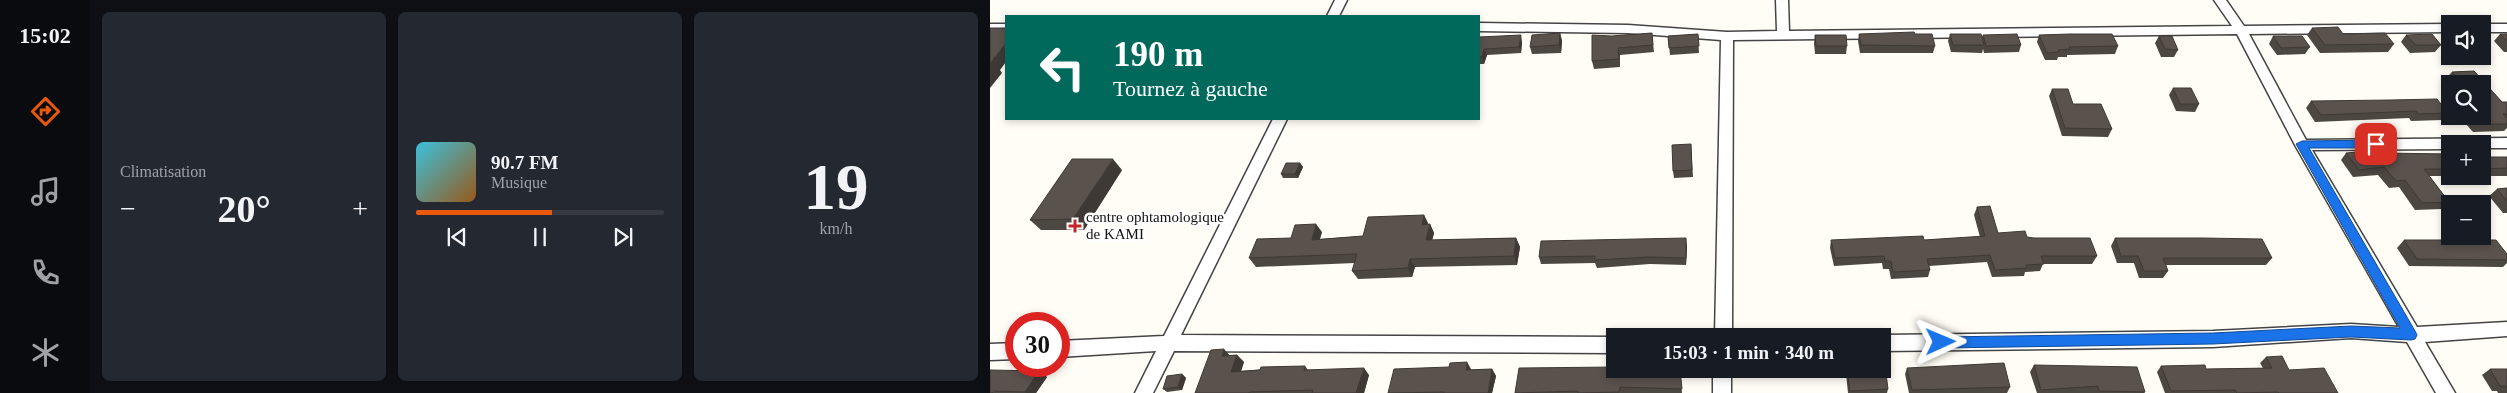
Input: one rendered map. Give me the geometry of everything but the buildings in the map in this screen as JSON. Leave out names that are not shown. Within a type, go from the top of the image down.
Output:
[{"type":"street","points":[[1334,15],[1341,0]]},
{"type":"street","points":[[1782,0],[1782,34]]},
{"type":"street","points":[[2220,0],[2241,32],[2302,144],[2446,393]]},
{"type":"street","points":[[990,28],[1005,28]]},
{"type":"street","points":[[1480,28],[1628,29],[1727,36],[1782,34],[2241,32],[2441,28]]},
{"type":"street","points":[[2491,28],[2507,28]]},
{"type":"street","points":[[1723,328],[1727,36]]},
{"type":"street","points":[[1144,393],[1280,120]]},
{"type":"street","points":[[2302,144],[2507,143]]},
{"type":"street","points":[[1891,343],[2213,339],[2351,331],[2411,335],[2507,329]]},
{"type":"street","points":[[1070,348],[1168,344],[1606,345]]},
{"type":"street","points":[[990,352],[1005,351]]},
{"type":"street","points":[[1722,378],[1722,393]]},
{"type":"place","name":"centre ophtamologique de KAMI","points":[[1075,226]]},
{"type":"route","points":[[1941,342],[2213,339],[2351,331],[2411,335],[2302,144],[2376,144]]}]
